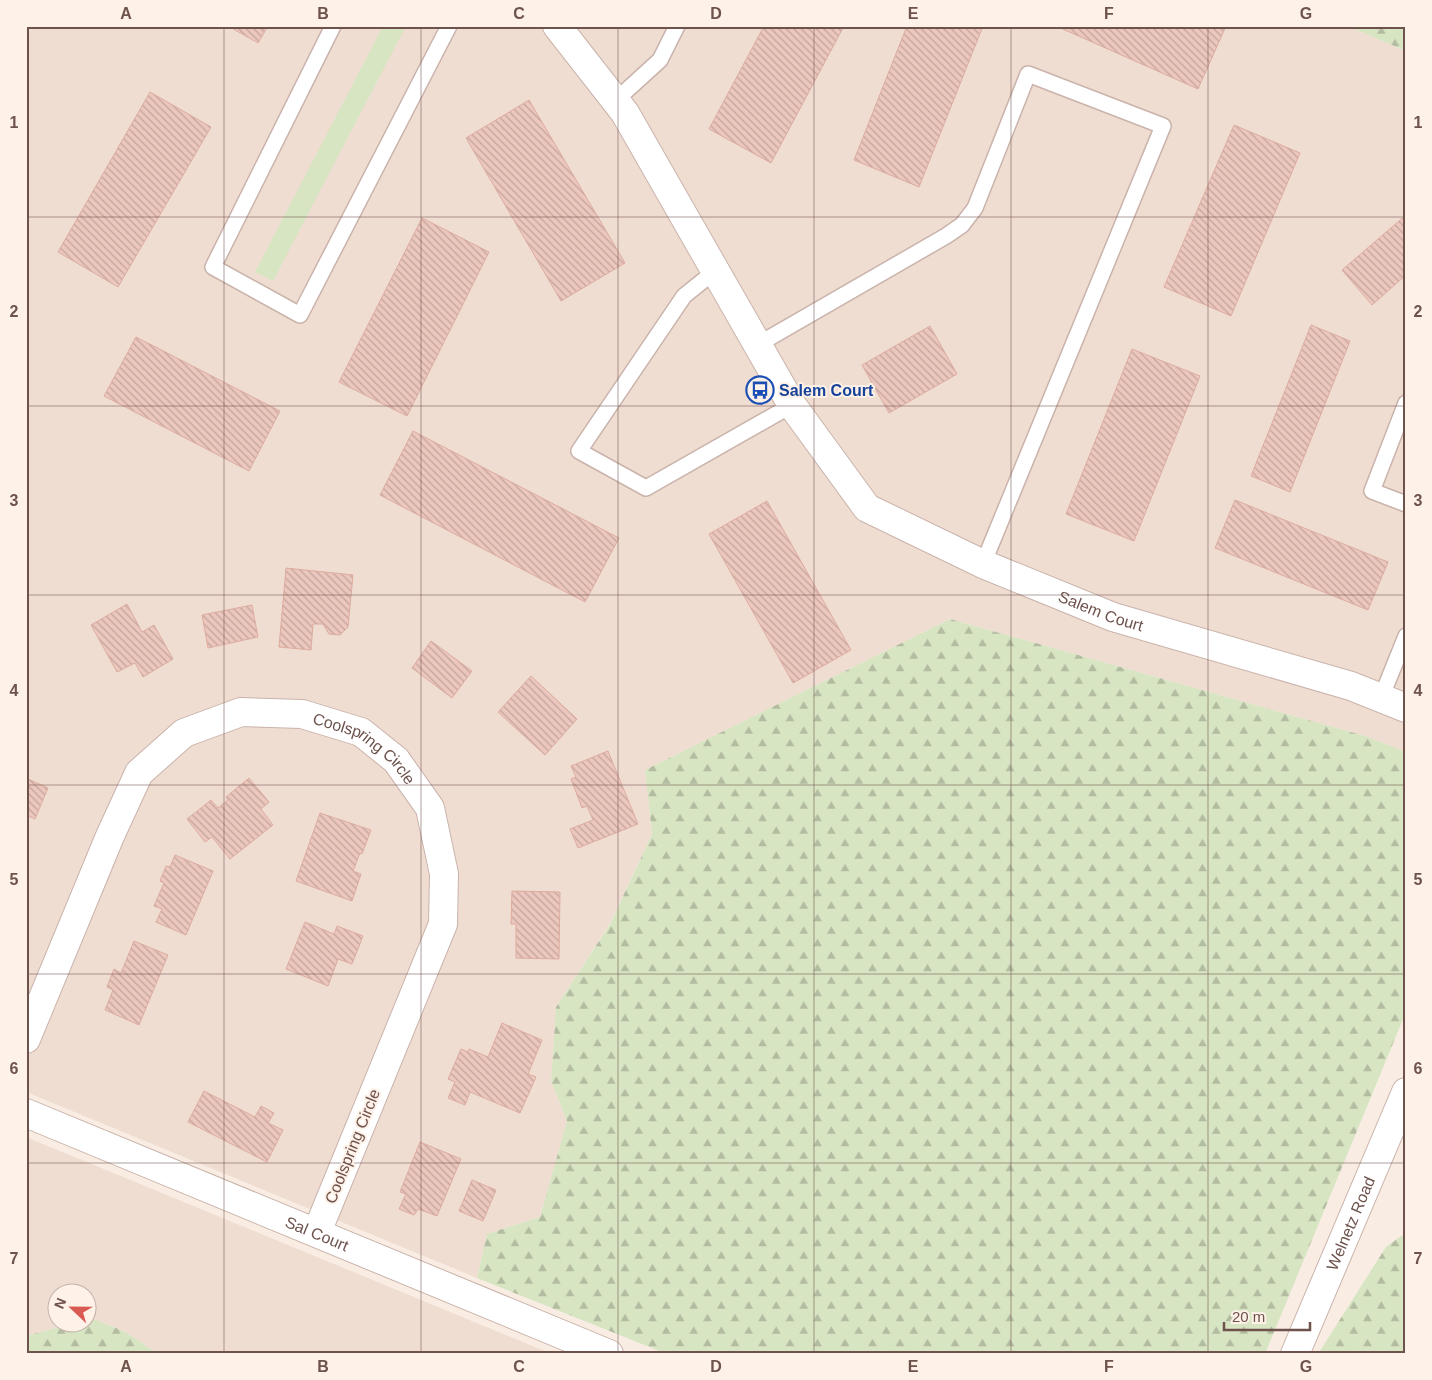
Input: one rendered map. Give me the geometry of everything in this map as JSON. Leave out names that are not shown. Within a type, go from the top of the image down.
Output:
[{"type":"street","name":"Salem Court","points":[[557,26],[625,113],[792,405],[867,508],[983,564],[1112,617],[1351,686],[1406,708]]},
{"type":"street","name":"Coolspring Circle","points":[[26,1039],[110,836],[139,773],[184,733],[241,712],[302,714],[361,732],[396,760],[430,808],[444,874],[443,924],[317,1232]]},
{"type":"street","name":"Welnetz Road","points":[[1295,1354],[1406,1092]]},
{"type":"street","name":"Sal Court","points":[[26,1113],[609,1354]]},
{"type":"lane","points":[[333,26],[212,267],[300,315],[449,26]]},
{"type":"lane","points":[[615,101],[660,60],[677,26]]},
{"type":"lane","points":[[757,345],[938,241],[962,225],[975,208],[1028,74],[1163,126],[983,564]]},
{"type":"lane","points":[[715,271],[684,296],[579,451],[646,488],[792,405]]},
{"type":"lane","points":[[1406,403],[1372,491],[1406,504]]},
{"type":"lane","points":[[1381,698],[1406,636]]},
{"type":"shaded area","points":[[26,26],[1347,26],[1406,51],[1406,752],[1365,736],[950,619],[645,770],[652,834],[610,923],[556,1007],[551,1081],[567,1121],[540,1217],[487,1234],[477,1278],[26,1092]]},
{"type":"shaded area","points":[[26,1137],[552,1354],[158,1354],[126,1332],[98,1321],[98,1282],[48,1282],[48,1330],[26,1336]]},
{"type":"green space","points":[[383,26],[406,26],[273,281],[255,272]]},
{"type":"green space","points":[[1347,26],[1406,26],[1406,51]]},
{"type":"green space","points":[[950,619],[1365,736],[1406,752],[1406,1012],[1265,1354],[667,1354],[477,1278],[487,1234],[540,1217],[567,1121],[551,1081],[556,1007],[610,924],[652,834],[645,770]]},
{"type":"green space","points":[[1401,1236],[1406,1236],[1406,1354],[1318,1354],[1386,1247]]},
{"type":"green space","points":[[98,1321],[126,1332],[158,1354],[26,1354],[26,1336],[48,1330],[48,1332],[98,1332]]},
{"type":"building","points":[[228,26],[268,26],[258,43]]},
{"type":"building","points":[[764,26],[844,26],[771,163],[709,129]]},
{"type":"building","points":[[907,26],[983,26],[919,187],[854,160]]},
{"type":"building","points":[[1056,26],[1226,26],[1198,89]]},
{"type":"building","points":[[150,92],[211,127],[118,287],[58,252]]},
{"type":"building","points":[[529,100],[625,263],[561,301],[466,138]]},
{"type":"building","points":[[1234,125],[1300,153],[1231,316],[1164,287]]},
{"type":"building","points":[[1406,215],[1406,275],[1372,305],[1342,270]]},
{"type":"building","points":[[422,218],[489,252],[407,416],[339,382]]},
{"type":"building","points":[[1311,325],[1350,341],[1290,492],[1251,476]]},
{"type":"building","points":[[930,326],[957,374],[889,413],[862,365]]},
{"type":"building","points":[[136,337],[280,411],[249,471],[104,396]]},
{"type":"building","points":[[1132,349],[1200,376],[1134,541],[1066,514]]},
{"type":"building","points":[[413,431],[619,538],[585,602],[380,495]]},
{"type":"building","points":[[1235,500],[1388,562],[1368,610],[1215,548]]},
{"type":"building","points":[[767,501],[851,650],[793,683],[709,534]]},
{"type":"building","points":[[286,568],[353,575],[348,627],[340,635],[329,634],[323,624],[313,624],[311,650],[279,647]]},
{"type":"building","points":[[127,604],[142,632],[154,625],[173,659],[143,677],[135,663],[117,672],[91,625]]},
{"type":"building","points":[[252,605],[258,637],[208,648],[202,615]]},
{"type":"building","points":[[431,641],[472,671],[452,698],[412,668]]},
{"type":"building","points":[[531,676],[577,719],[545,755],[498,712]]},
{"type":"building","points":[[608,751],[638,824],[578,848],[570,829],[593,820],[587,806],[582,808],[571,779],[576,777],[571,766]]},
{"type":"building","points":[[26,778],[48,788],[35,819],[26,815]]},
{"type":"building","points":[[249,778],[269,802],[261,809],[273,825],[230,859],[212,837],[205,842],[187,819],[211,800],[218,808],[228,800],[226,797]]},
{"type":"building","points":[[320,813],[371,830],[353,871],[361,874],[352,901],[296,881]]},
{"type":"building","points":[[175,855],[213,871],[186,935],[156,922],[162,909],[154,906],[164,883],[160,881],[166,866],[170,867]]},
{"type":"building","points":[[512,891],[560,892],[559,959],[516,958],[516,924],[511,924]]},
{"type":"building","points":[[305,922],[334,934],[337,926],[363,936],[352,964],[338,959],[328,986],[286,969]]},
{"type":"building","points":[[134,941],[168,955],[139,1025],[105,1010],[113,990],[107,987],[114,969],[121,973]]},
{"type":"building","points":[[502,1023],[542,1040],[528,1074],[536,1077],[520,1113],[470,1092],[465,1105],[448,1098],[455,1082],[448,1079],[461,1049],[468,1052],[469,1049],[488,1057]]},
{"type":"building","points":[[204,1091],[255,1117],[261,1106],[274,1113],[268,1123],[283,1130],[267,1162],[188,1122]]},
{"type":"building","points":[[420,1142],[461,1159],[437,1216],[418,1209],[414,1215],[399,1209],[406,1194],[400,1192]]},
{"type":"building","points":[[472,1180],[496,1190],[483,1221],[459,1211]]},
{"type":"place","name":"Salem Court","points":[[760,390]]}]
